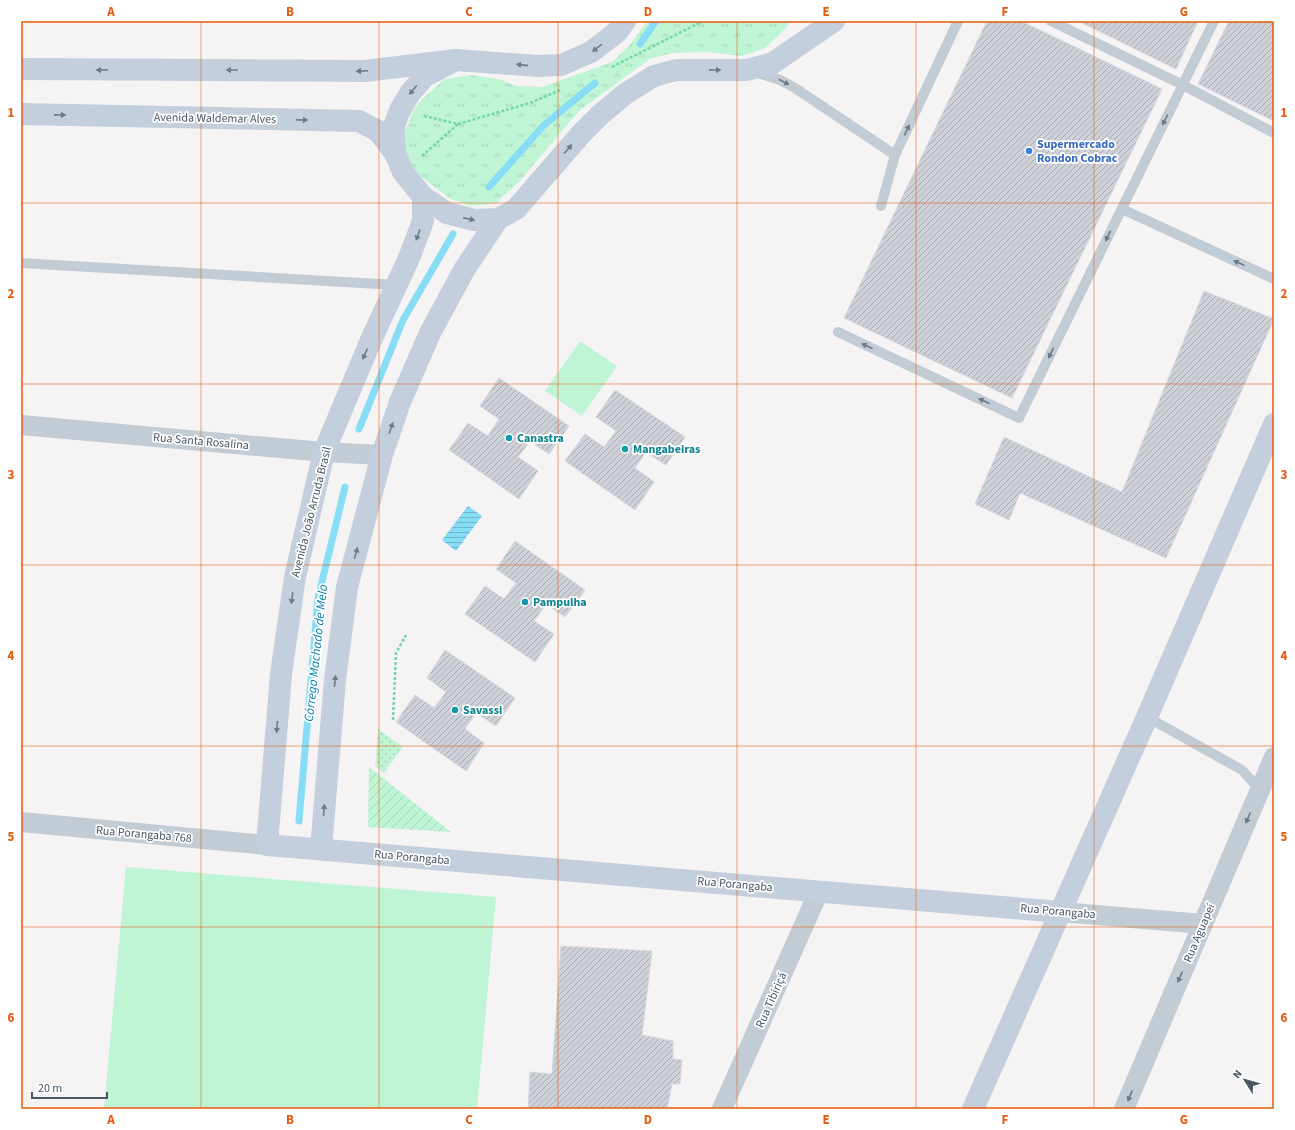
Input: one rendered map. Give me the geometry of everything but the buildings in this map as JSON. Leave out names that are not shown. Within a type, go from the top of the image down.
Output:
[{"type":"street","points":[[21,69],[365,71],[456,60],[538,66],[561,65],[591,52],[617,32],[625,21]]},
{"type":"street","points":[[802,43],[816,21]]},
{"type":"street","points":[[321,849],[335,680],[347,587],[382,455],[400,402],[430,333],[464,270],[498,219],[516,209],[582,134],[601,114],[625,94],[654,76],[676,70],[747,70],[773,63],[834,21]]},
{"type":"street","points":[[399,163],[394,126],[400,110],[410,93],[425,76],[456,60]]},
{"type":"street","name":"Avenida Waldemar Alves","points":[[21,114],[359,121],[378,131],[423,197],[447,213],[474,220],[498,219]]},
{"type":"street","name":"Avenida João Arruda Brasil","points":[[267,845],[281,674],[294,577],[324,452],[371,340],[409,258],[423,221],[423,197]]},
{"type":"street","points":[[973,1109],[1147,717],[1274,424]]},
{"type":"street","name":"Rua Santa Rosalina","points":[[21,425],[324,452],[382,455]]},
{"type":"street","name":"Rua Aguapeí","points":[[1124,1109],[1202,924],[1267,795],[1274,757]]},
{"type":"street","name":"Rua Porangaba 768","points":[[21,822],[267,845]]},
{"type":"street","name":"Rua Porangaba","points":[[267,845],[1202,924]]},
{"type":"street","name":"Rua Tibiriçá","points":[[722,1109],[820,891]]},
{"type":"lane","points":[[881,206],[895,155],[958,21]]},
{"type":"lane","points":[[1051,21],[1183,85],[1274,133]]},
{"type":"lane","points":[[838,332],[1019,418],[1214,21]]},
{"type":"lane","points":[[747,70],[780,80],[895,155]]},
{"type":"lane","points":[[1122,209],[1274,279]]},
{"type":"lane","points":[[21,263],[396,285]]},
{"type":"lane","points":[[1147,717],[1242,770],[1267,795]]},
{"type":"path","points":[[399,163],[458,124]]},
{"type":"path","points":[[392,720],[396,653],[406,635]]},
{"type":"green space","points":[[648,21],[790,21],[784,30],[765,48],[742,56],[707,52],[674,53],[651,58],[579,111],[518,183],[496,203],[471,206],[451,199],[420,176],[411,165],[406,150],[406,130],[412,113],[421,100],[445,79],[471,75],[499,79],[516,86],[542,87],[612,62],[628,47]]},
{"type":"green space","points":[[580,341],[617,366],[582,416],[545,391]]},
{"type":"green space","points":[[378,729],[403,747],[384,773],[375,766]]},
{"type":"green space","points":[[369,767],[451,832],[368,827]]},
{"type":"green space","points":[[126,867],[496,897],[477,1109],[104,1109]]},
{"type":"water","points":[[468,506],[482,516],[456,551],[442,540]]},
{"type":"waterway","name":"Córrego Machado de Melo","points":[[640,44],[656,21]]},
{"type":"waterway","name":"Córrego Machado de Melo","points":[[489,187],[544,125],[595,83]]},
{"type":"waterway","name":"Córrego Machado de Melo","points":[[359,429],[403,320],[453,234]]},
{"type":"waterway","name":"Córrego Machado de Melo","points":[[299,821],[318,598],[345,487]]},
{"type":"place","name":"Supermercado Rondon Cobrac","points":[[1029,151]]},
{"type":"place","name":"Canastra","points":[[509,438]]},
{"type":"place","name":"Mangabeiras","points":[[625,449]]},
{"type":"place","name":"Pampulha","points":[[525,602]]},
{"type":"place","name":"Savassi","points":[[455,710]]}]
